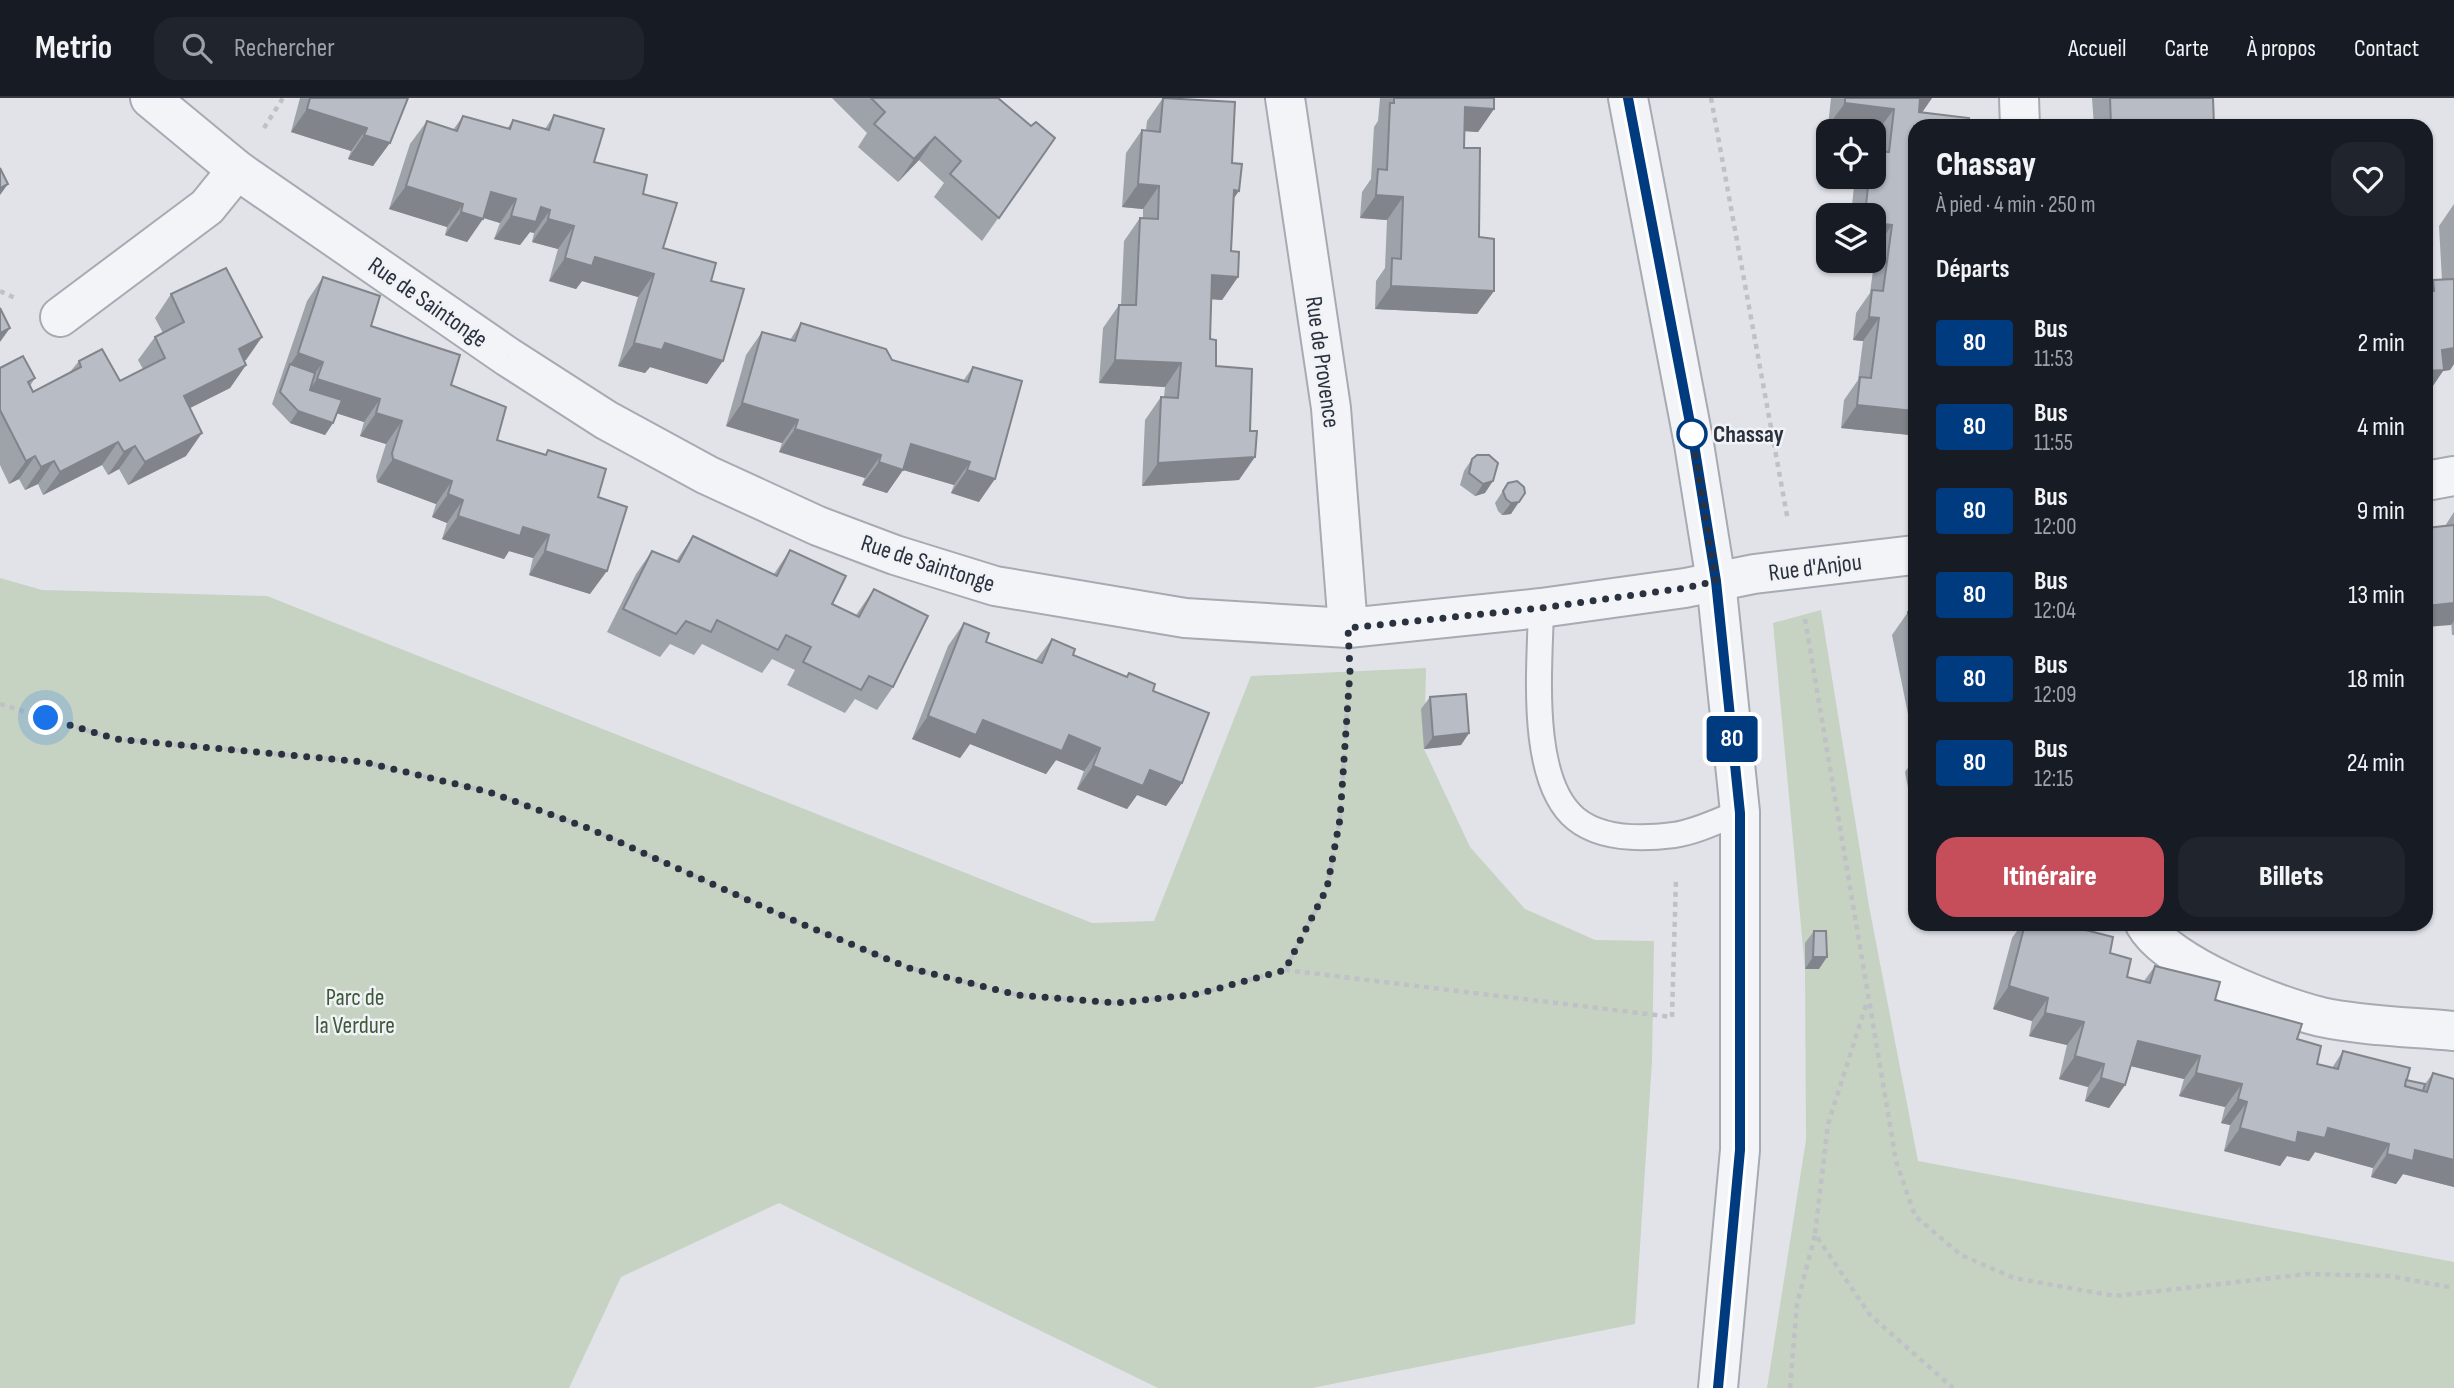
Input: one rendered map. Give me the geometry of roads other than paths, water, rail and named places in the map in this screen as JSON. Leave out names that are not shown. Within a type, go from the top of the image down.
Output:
[{"type":"street","name":"Rue de Saintonge","points":[[150,98],[237,170],[508,357],[606,420],[708,475],[818,526],[895,555],[995,586],[1185,618],[1348,628],[1541,608],[1685,588],[1716,581]]},
{"type":"street","name":"Rue de Provence","points":[[1285,98],[1332,408],[1348,628]]},
{"type":"street","points":[[1628,98],[1694,444],[1716,581],[1740,813],[1740,1150],[1718,1388]]},
{"type":"street","points":[[2020,98],[2020,119]]},
{"type":"street","points":[[60,317],[207,207],[237,170]]},
{"type":"street","points":[[2433,480],[2454,477]]},
{"type":"street","name":"Rue d'Anjou","points":[[1716,581],[1908,556]]},
{"type":"street","points":[[2149,931],[2179,958],[2235,986],[2322,1017],[2454,1031]]},
{"type":"lane","points":[[1541,608],[1540,727],[1551,784],[1576,819],[1613,837],[1676,835],[1740,813]]},
{"type":"place","name":"Chassay","points":[[1692,434]]},
{"type":"park label","name":"Parc de la Verdure","points":[[355,1011]]}]
